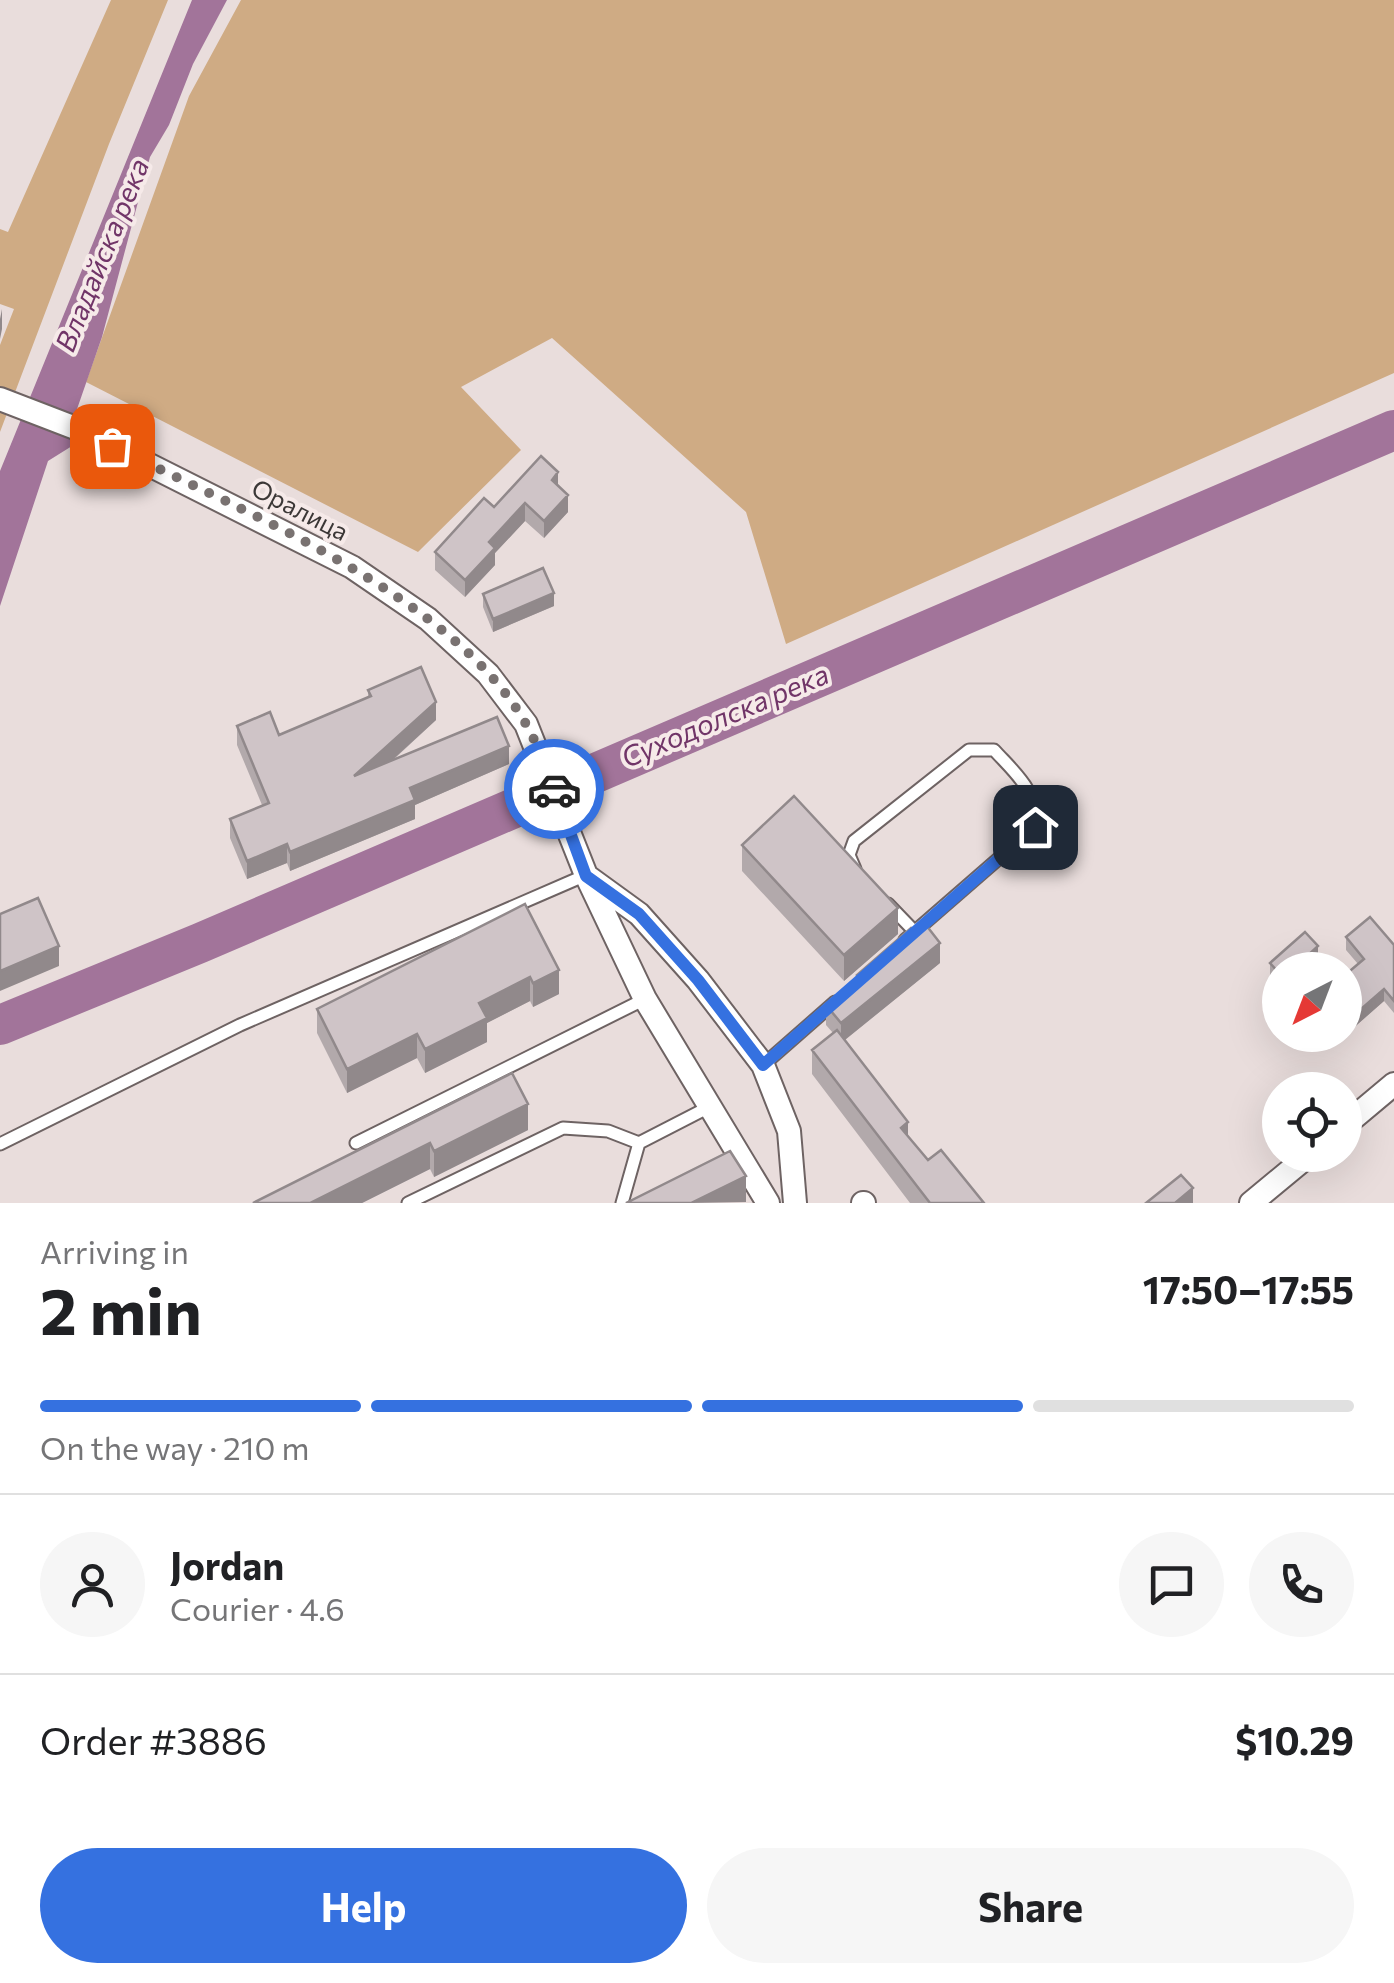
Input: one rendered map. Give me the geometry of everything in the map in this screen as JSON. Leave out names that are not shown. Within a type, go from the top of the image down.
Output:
[{"type":"street","name":"Оралица","points":[[6,400],[78,429],[352,567],[428,619],[488,674],[526,724],[586,876]]},
{"type":"street","points":[[586,876],[644,999],[768,1203]]},
{"type":"street","points":[[586,876],[639,914],[698,980],[763,1065],[789,1131],[795,1203]]},
{"type":"street","points":[[1362,1111],[1394,1084]]},
{"type":"street","points":[[1251,1203],[1288,1172]]},
{"type":"lane","points":[[867,882],[855,869],[850,855],[854,841],[969,750],[994,750],[1027,785],[1037,806],[1035,827],[901,944]]},
{"type":"lane","points":[[0,1144],[240,1025],[586,876]]},
{"type":"lane","points":[[879,894],[914,932]]},
{"type":"lane","points":[[763,1065],[846,992]]},
{"type":"lane","points":[[356,1143],[644,999]]},
{"type":"lane","points":[[408,1203],[563,1128],[608,1132],[639,1142],[710,1107]]},
{"type":"lane","points":[[622,1203],[639,1142]]},
{"type":"shaded area","points":[[111,0],[168,0],[0,432],[0,345],[14,309],[0,304],[0,229],[8,232]]},
{"type":"shaded area","points":[[241,0],[1394,0],[1394,373],[786,644],[746,512],[552,338],[461,387],[521,450],[418,552],[86,382],[189,96]]},
{"type":"water","name":"Владайска река","points":[[192,0],[227,0],[150,157],[102,337],[76,412],[72,446],[48,461],[0,606],[0,471]]},
{"type":"building","points":[[541,456],[558,472],[552,480],[568,495],[544,521],[525,503],[489,542],[495,548],[465,580],[435,552],[484,498],[494,507]]},
{"type":"building","points":[[543,568],[554,593],[493,619],[483,594]]},
{"type":"building","points":[[421,667],[436,702],[354,776],[497,717],[509,746],[410,788],[415,800],[290,852],[287,844],[247,861],[230,819],[269,803],[237,726],[270,712],[279,735],[371,696],[368,690]]},
{"type":"building","points":[[794,796],[898,908],[844,955],[742,845]]},
{"type":"building","points":[[38,898],[59,946],[0,971],[0,914]]},
{"type":"building","points":[[525,904],[559,970],[533,983],[530,977],[479,1003],[487,1018],[425,1049],[417,1034],[347,1069],[317,1009]]},
{"type":"building","points":[[1370,917],[1394,945],[1394,1001],[1384,989],[1362,1008],[1364,959],[1346,937]]},
{"type":"building","points":[[926,925],[940,943],[841,1023],[826,1005],[911,928],[916,934]]},
{"type":"building","points":[[1305,932],[1318,946],[1312,952],[1282,952]]},
{"type":"building","points":[[837,1030],[908,1122],[901,1128],[928,1160],[941,1150],[984,1203],[930,1203],[812,1050]]},
{"type":"building","points":[[512,1073],[528,1104],[434,1151],[430,1143],[310,1203],[253,1203]]},
{"type":"building","points":[[730,1151],[746,1176],[691,1203],[626,1203]]},
{"type":"building","points":[[1181,1175],[1193,1188],[1175,1203],[1146,1203]]},
{"type":"waterway","name":"Суходолска река","points":[[0,1025],[200,943],[1394,430]]},
{"type":"way so far","points":[[112,446],[352,567],[428,619],[488,674],[526,724],[554,789]]},
{"type":"route","points":[[554,789],[586,876],[639,914],[698,980],[763,1065],[1035,827]]}]
